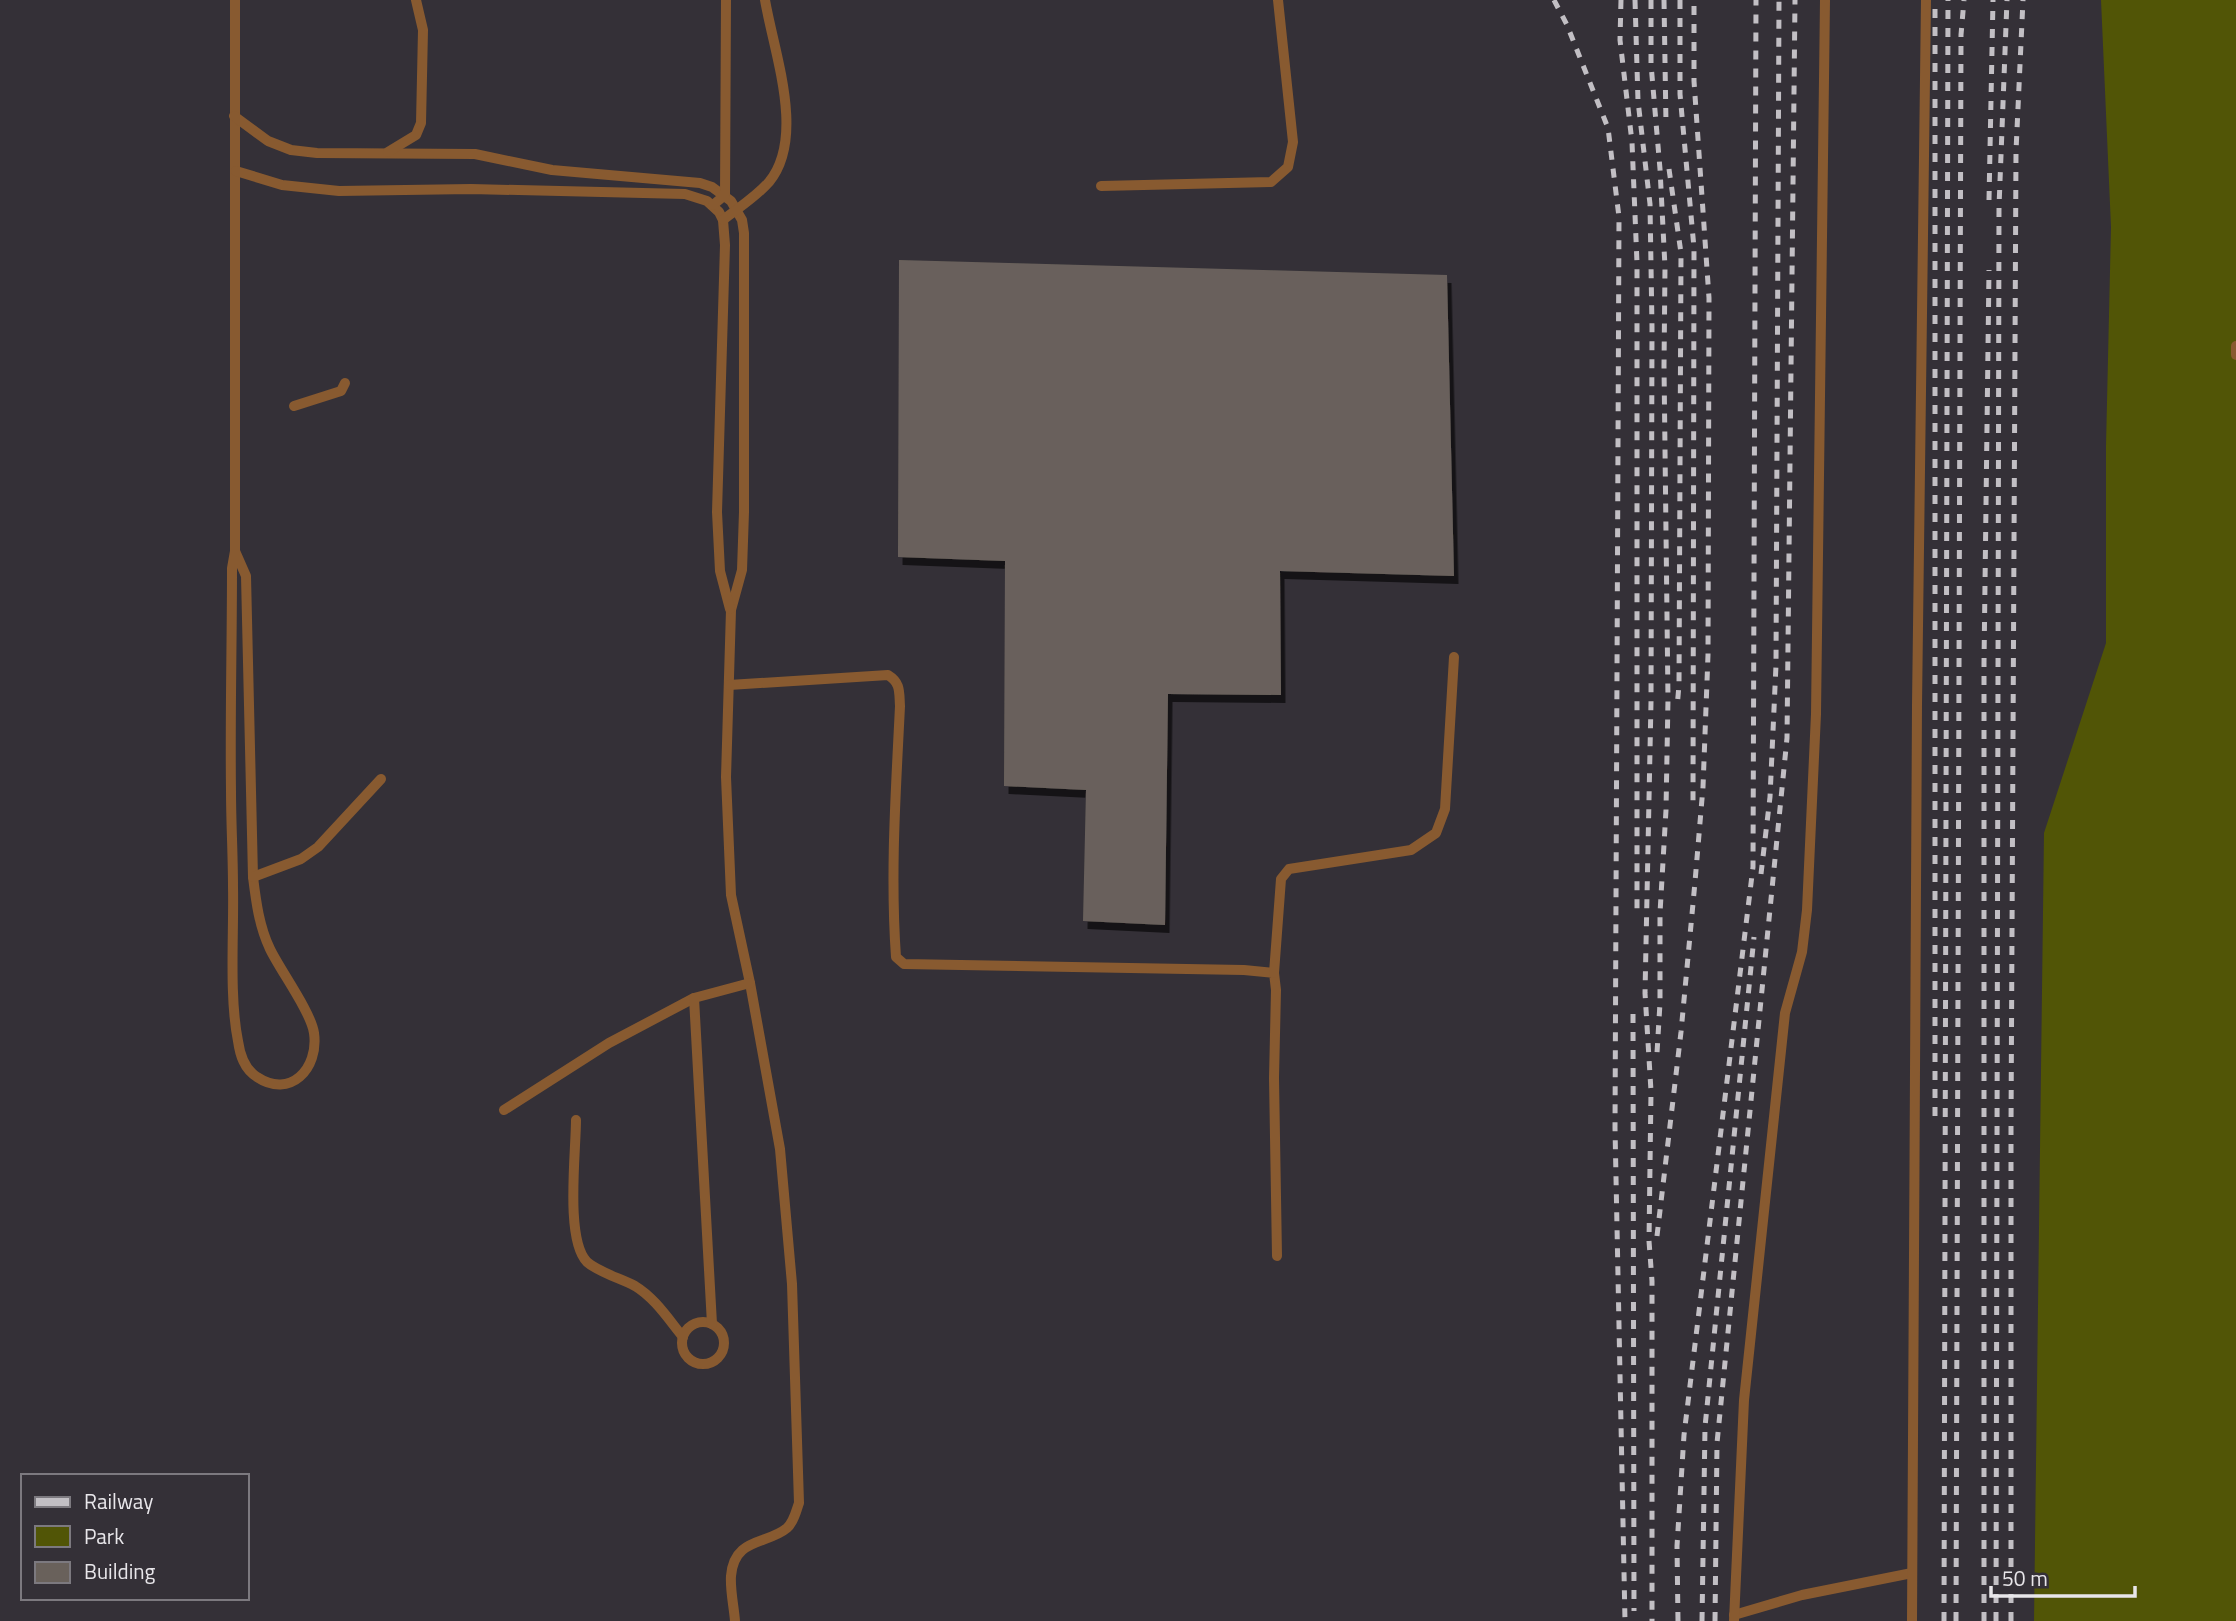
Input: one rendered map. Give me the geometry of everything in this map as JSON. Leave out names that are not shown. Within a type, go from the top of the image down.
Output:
[{"type":"lane","points":[[235,0],[236,551],[232,568],[231,793],[237,1038],[242,1059],[253,1074],[268,1084],[282,1086],[296,1081],[308,1068],[314,1034],[310,1020],[268,946],[257,912],[253,877],[246,576],[236,551]]},
{"type":"lane","points":[[384,154],[416,135],[421,123],[423,30],[416,0]]},
{"type":"lane","points":[[713,205],[725,195],[726,0]]},
{"type":"lane","points":[[723,220],[768,184],[778,169],[788,133],[765,0]]},
{"type":"lane","points":[[1101,186],[1271,182],[1288,167],[1293,142],[1278,0]]},
{"type":"lane","points":[[1825,0],[1816,714],[1807,910],[1802,952],[1785,1013],[1744,1400],[1734,1618],[1802,1595],[1912,1573]]},
{"type":"lane","points":[[1912,1621],[1917,719],[1926,0]]},
{"type":"lane","points":[[234,116],[268,141],[290,150],[317,153],[475,155],[552,170],[700,183],[725,195],[737,208],[744,233],[746,270],[744,512],[743,570],[731,610],[726,777],[731,895],[780,1149],[792,1284],[799,1503],[787,1528],[748,1545],[736,1559],[731,1576],[735,1621]]},
{"type":"lane","points":[[236,171],[282,185],[339,191],[471,190],[612,194],[668,192],[699,197],[713,205],[723,220],[725,244],[718,512],[720,571],[731,610]]},
{"type":"lane","points":[[2236,346],[2236,355]]},
{"type":"lane","points":[[294,406],[341,391],[345,383]]},
{"type":"lane","points":[[1277,1256],[1274,973],[1281,879],[1289,869],[1411,850],[1436,833],[1445,809],[1454,657]]},
{"type":"lane","points":[[729,685],[878,675],[888,675],[895,679],[899,686],[900,706],[894,842],[894,935],[896,957],[904,964],[1244,970],[1274,973]]},
{"type":"lane","points":[[253,877],[301,859],[318,847],[381,779]]},
{"type":"lane","points":[[504,1110],[609,1043],[694,998],[750,983]]},
{"type":"lane","points":[[694,998],[712,1324]]},
{"type":"lane","points":[[576,1120],[573,1225],[576,1245],[588,1262],[638,1288],[683,1337]]},
{"type":"lane","points":[[705,1322],[712,1324],[722,1334],[723,1349],[715,1360],[701,1364],[688,1358],[682,1345],[683,1337],[691,1326],[705,1322]]},
{"type":"green space","points":[[2101,0],[2236,0],[2236,1621],[2034,1621],[2044,833],[2106,643],[2106,446],[2111,227]]},
{"type":"building","points":[[899,260],[1447,275],[1454,576],[1280,571],[1281,695],[1168,694],[1165,925],[1083,921],[1086,790],[1004,786],[1005,561],[898,557]]},
{"type":"railway","points":[[1554,0],[1567,25],[1608,128],[1619,217],[1615,1128],[1625,1621]]},
{"type":"railway","points":[[1621,0],[1620,40],[1632,142],[1637,263],[1637,909]]},
{"type":"railway","points":[[1635,0],[1638,101],[1650,204],[1652,327],[1651,702],[1645,993],[1651,1091],[1649,1241],[1652,1281],[1652,1621]]},
{"type":"railway","points":[[1651,0],[1651,64],[1665,267],[1668,699],[1657,1053]]},
{"type":"railway","points":[[1664,0],[1666,124]]},
{"type":"railway","points":[[1680,0],[1680,94],[1694,248],[1693,801]]},
{"type":"railway","points":[[1657,1236],[1695,882],[1703,787],[1708,655],[1709,298],[1694,81],[1694,0]]},
{"type":"railway","points":[[1678,1621],[1677,1546],[1684,1435],[1753,867],[1756,0]]},
{"type":"railway","points":[[1761,874],[1770,797],[1776,665],[1779,0]]},
{"type":"railway","points":[[1715,1621],[1717,1443],[1787,738],[1795,0]]},
{"type":"railway","points":[[1935,0],[1935,1116]]},
{"type":"railway","points":[[1944,1621],[1948,0]]},
{"type":"railway","points":[[1956,1621],[1961,35],[1964,0]]},
{"type":"railway","points":[[1989,200],[1993,0]]},
{"type":"railway","points":[[1996,1621],[1999,207],[2007,0]]},
{"type":"railway","points":[[2011,1621],[2016,151],[2023,0]]},
{"type":"railway","points":[[1669,169],[1681,253],[1677,708]]},
{"type":"railway","points":[[1984,1621],[1984,663],[1989,270]]},
{"type":"railway","points":[[1702,1621],[1705,1427],[1754,937]]},
{"type":"railway","points":[[1633,1014],[1634,1611]]}]
